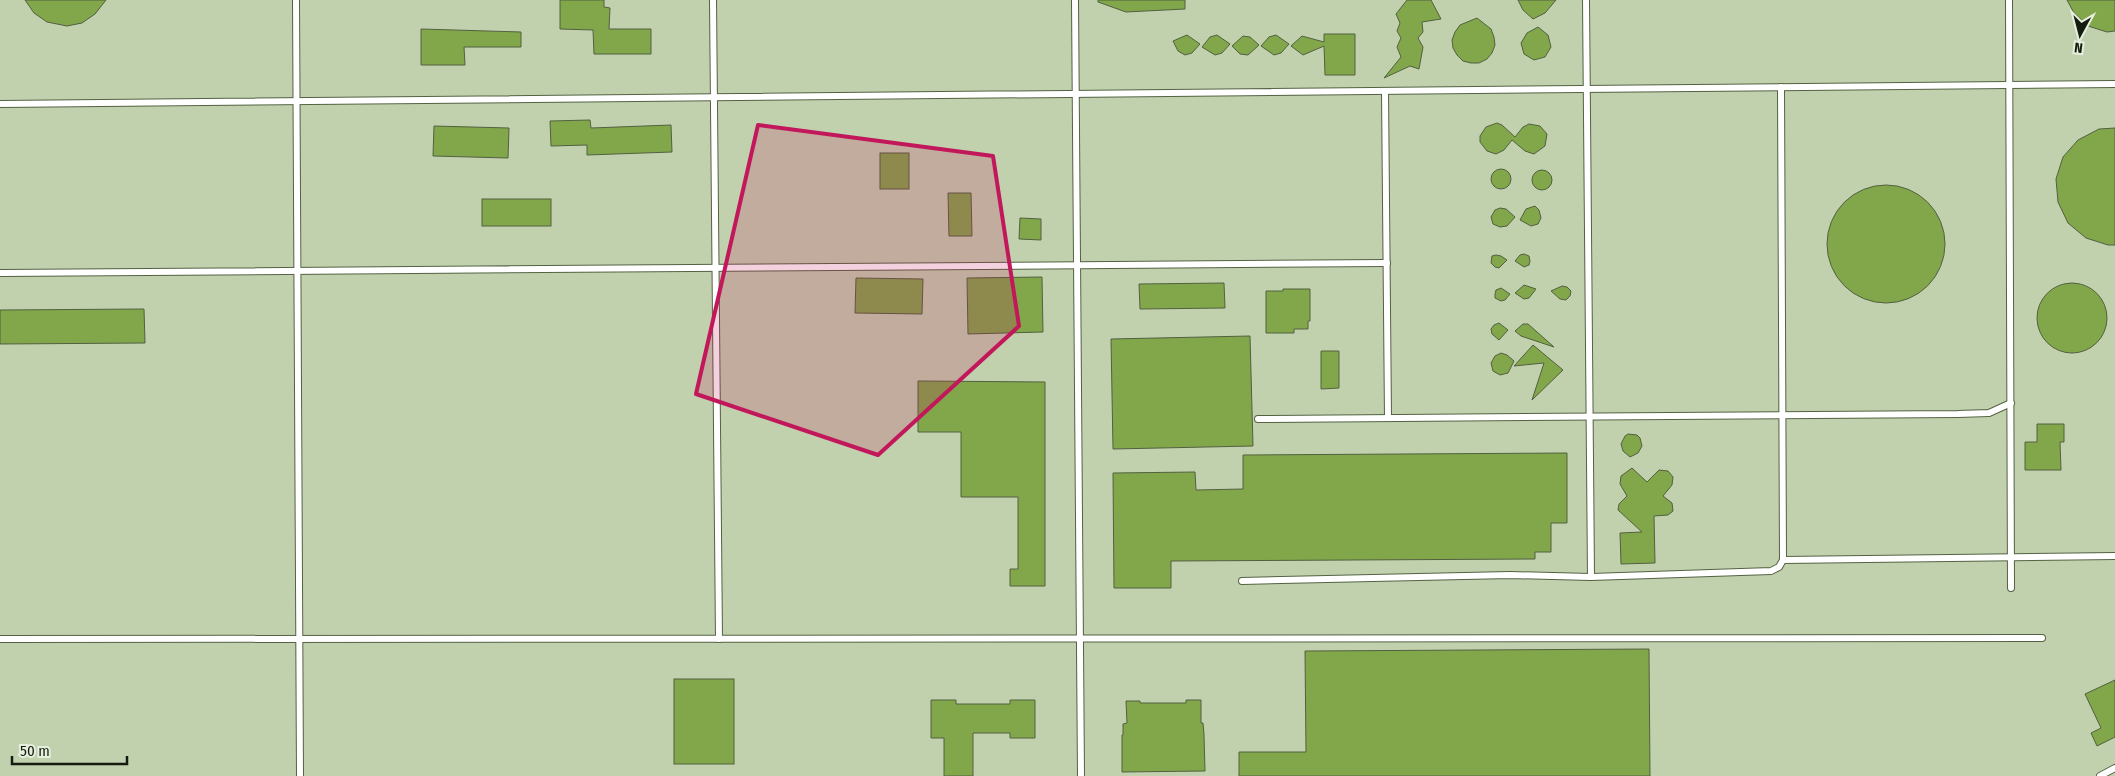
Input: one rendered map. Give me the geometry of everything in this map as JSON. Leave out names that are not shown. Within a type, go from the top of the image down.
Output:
[{"type":"lane","points":[[296,0],[300,776]]},
{"type":"lane","points":[[713,0],[719,639]]},
{"type":"lane","points":[[1075,0],[1081,776]]},
{"type":"lane","points":[[1586,0],[1591,577]]},
{"type":"lane","points":[[2009,0],[2010,588]]},
{"type":"lane","points":[[0,104],[2115,84]]},
{"type":"lane","points":[[1242,581],[1510,575],[1591,577],[1771,571],[1779,567],[1783,560],[1781,87]]},
{"type":"lane","points":[[1385,91],[1388,418]]},
{"type":"lane","points":[[0,273],[1386,263]]},
{"type":"lane","points":[[1258,419],[1590,418],[1989,413],[2010,403]]},
{"type":"lane","points":[[1783,560],[2115,556]]},
{"type":"lane","points":[[0,639],[2042,638]]},
{"type":"lane","points":[[2100,776],[2115,768]]},
{"type":"highlighted area","points":[[758,125],[993,156],[1019,326],[878,455],[696,394]]},
{"type":"building","points":[[25,0],[106,0],[95,14],[82,23],[67,26],[47,22],[34,13]]},
{"type":"building","points":[[560,0],[604,0],[604,7],[610,8],[609,29],[651,29],[651,54],[594,54],[593,30],[560,29]]},
{"type":"building","points":[[1098,0],[1185,0],[1185,9],[1126,12],[1098,2]]},
{"type":"building","points":[[1407,0],[1431,0],[1441,19],[1422,22],[1423,32],[1418,38],[1423,47],[1419,69],[1410,66],[1384,78],[1401,57],[1397,47],[1401,38],[1397,31],[1400,23],[1396,14]]},
{"type":"building","points":[[1518,0],[1556,0],[1545,13],[1533,19],[1523,10]]},
{"type":"building","points":[[2067,0],[2115,0],[2115,31],[2107,32],[2088,26],[2074,13]]},
{"type":"building","points":[[1477,18],[1491,29],[1495,45],[1487,59],[1479,63],[1471,63],[1463,61],[1457,55],[1453,48],[1452,40],[1460,25]]},
{"type":"building","points":[[1538,27],[1548,35],[1551,47],[1545,57],[1534,60],[1524,54],[1521,43],[1527,33]]},
{"type":"building","points":[[421,29],[521,32],[521,47],[464,47],[465,65],[421,65]]},
{"type":"building","points":[[1324,34],[1355,34],[1355,75],[1325,75],[1324,46],[1303,55],[1291,46],[1302,36],[1324,42]]},
{"type":"building","points":[[1187,35],[1200,44],[1192,53],[1185,55],[1178,51],[1173,41]]},
{"type":"building","points":[[1217,35],[1230,44],[1222,53],[1215,55],[1202,47],[1210,37]]},
{"type":"building","points":[[1276,35],[1289,44],[1281,53],[1274,55],[1261,46],[1269,37]]},
{"type":"building","points":[[1243,36],[1250,37],[1259,45],[1248,55],[1240,54],[1232,46]]},
{"type":"building","points":[[590,120],[591,128],[671,125],[672,152],[587,155],[587,145],[551,146],[550,121]]},
{"type":"building","points":[[1497,123],[1515,137],[1523,127],[1529,124],[1540,126],[1547,134],[1545,146],[1534,154],[1525,151],[1512,140],[1504,150],[1496,154],[1487,151],[1480,142],[1480,136],[1486,127]]},
{"type":"building","points":[[434,126],[509,128],[508,158],[433,156]]},
{"type":"building","points":[[2115,128],[2115,245],[2108,245],[2086,238],[2068,223],[2058,202],[2056,179],[2063,157],[2078,140],[2099,129]]},
{"type":"building","points":[[880,153],[909,153],[909,189],[880,189]]},
{"type":"building","points":[[1501,169],[1508,172],[1511,179],[1508,186],[1501,189],[1494,186],[1491,179],[1494,172]]},
{"type":"building","points":[[1542,170],[1549,173],[1552,180],[1549,187],[1542,190],[1535,187],[1532,180],[1535,173]]},
{"type":"building","points":[[1886,185],[1908,190],[1928,202],[1940,222],[1945,244],[1940,266],[1928,286],[1908,298],[1886,303],[1864,298],[1844,286],[1832,266],[1827,244],[1832,222],[1844,202],[1864,190]]},
{"type":"building","points":[[948,193],[971,193],[972,236],[949,236]]},
{"type":"building","points":[[482,199],[551,199],[551,226],[482,226]]},
{"type":"building","points":[[1535,206],[1539,210],[1541,218],[1538,224],[1531,226],[1520,220],[1526,209]]},
{"type":"building","points":[[1500,208],[1506,209],[1515,217],[1507,226],[1500,227],[1493,224],[1491,217],[1495,210]]},
{"type":"building","points":[[1020,218],[1041,219],[1041,240],[1019,239]]},
{"type":"building","points":[[1496,255],[1507,260],[1499,268],[1491,263],[1492,256]]},
{"type":"building","points":[[1520,255],[1529,256],[1530,261],[1529,265],[1524,267],[1515,261]]},
{"type":"building","points":[[1042,277],[1043,332],[968,334],[967,278]]},
{"type":"building","points":[[856,278],[923,279],[922,314],[855,313]]},
{"type":"building","points":[[1224,283],[1225,308],[1140,309],[1139,284]]},
{"type":"building","points":[[2072,283],[2091,289],[2101,299],[2107,318],[2101,337],[2091,347],[2072,353],[2053,347],[2043,337],[2037,318],[2043,299],[2053,289]]},
{"type":"building","points":[[1524,285],[1536,289],[1529,298],[1524,299],[1515,293]]},
{"type":"building","points":[[1562,286],[1567,287],[1571,291],[1570,296],[1566,300],[1560,299],[1551,291]]},
{"type":"building","points":[[1501,288],[1510,294],[1505,300],[1501,301],[1495,298],[1495,294],[1496,290]]},
{"type":"building","points":[[1283,289],[1310,289],[1310,321],[1308,321],[1308,329],[1294,329],[1294,333],[1266,333],[1266,291],[1283,291]]},
{"type":"building","points":[[144,309],[145,343],[0,344],[0,310]]},
{"type":"building","points":[[1499,323],[1508,330],[1499,340],[1492,334],[1491,329]]},
{"type":"building","points":[[1523,324],[1528,324],[1554,347],[1521,336],[1515,331]]},
{"type":"building","points":[[1250,336],[1253,446],[1113,449],[1111,339]]},
{"type":"building","points":[[1533,345],[1563,370],[1532,400],[1544,363],[1514,366]]},
{"type":"building","points":[[1321,351],[1339,351],[1339,388],[1321,389]]},
{"type":"building","points":[[1501,353],[1514,361],[1508,373],[1500,375],[1493,371],[1491,363],[1495,356]]},
{"type":"building","points":[[918,381],[1045,382],[1045,586],[1010,586],[1010,569],[1018,569],[1018,497],[961,497],[961,432],[918,432]]},
{"type":"building","points":[[2037,424],[2064,424],[2064,442],[2060,442],[2061,470],[2025,470],[2025,442],[2037,442]]},
{"type":"building","points":[[1628,434],[1637,435],[1642,446],[1638,453],[1630,457],[1623,451],[1621,444]]},
{"type":"building","points":[[1567,453],[1567,523],[1551,523],[1551,552],[1535,552],[1535,559],[1171,561],[1171,588],[1114,588],[1113,473],[1195,472],[1196,490],[1243,489],[1243,455]]},
{"type":"building","points":[[1632,468],[1647,482],[1659,470],[1668,471],[1673,477],[1672,485],[1663,496],[1672,503],[1673,511],[1668,515],[1654,516],[1655,563],[1621,564],[1620,533],[1642,532],[1618,510],[1619,504],[1627,496],[1620,484],[1621,476]]},
{"type":"building","points":[[1649,649],[1650,776],[1239,776],[1239,752],[1306,752],[1305,651]]},
{"type":"building","points":[[674,679],[734,679],[734,764],[674,764]]},
{"type":"building","points":[[2115,680],[2115,737],[2097,746],[2091,733],[2101,728],[2085,694]]},
{"type":"building","points":[[931,700],[956,700],[956,704],[1010,704],[1010,700],[1035,700],[1035,738],[1010,738],[1010,733],[973,733],[973,776],[944,776],[944,738],[931,738]]},
{"type":"building","points":[[1186,700],[1201,700],[1205,771],[1122,772],[1123,724],[1127,723],[1126,701],[1140,701],[1140,703],[1186,703]]}]
